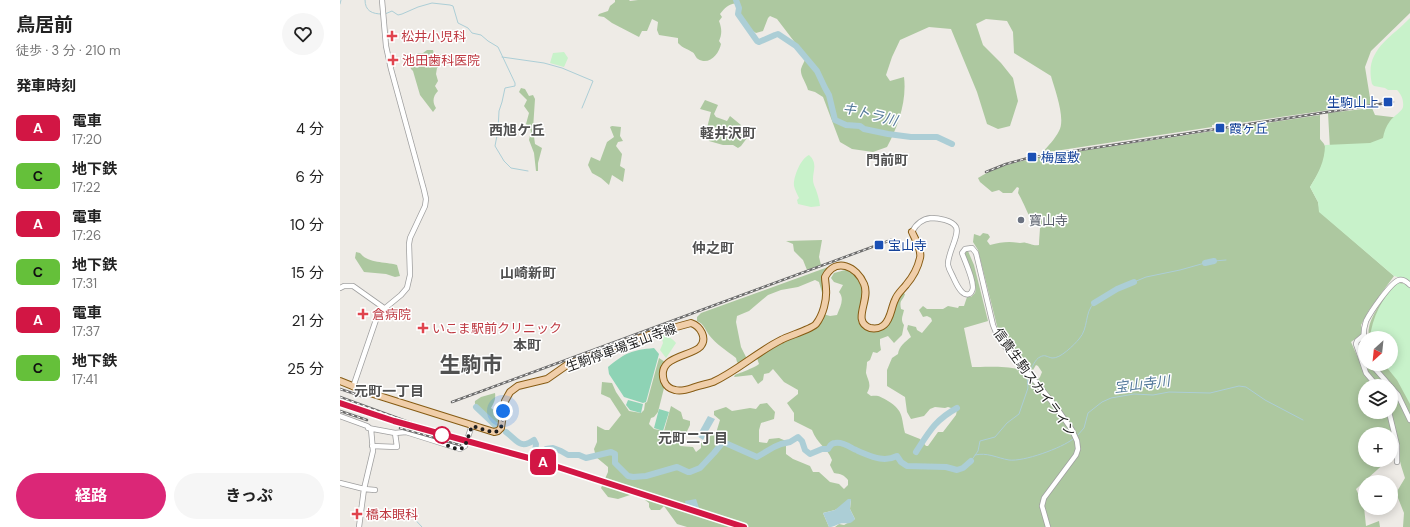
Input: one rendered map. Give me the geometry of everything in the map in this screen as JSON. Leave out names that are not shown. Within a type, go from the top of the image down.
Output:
[{"type":"main road","name":"生駒停車場宝山寺線","points":[[340,381],[353,387],[454,418],[472,426],[492,432],[498,431],[501,428],[503,424],[505,401],[510,392],[518,386],[547,379],[561,368],[619,345],[691,323],[699,327],[702,331],[702,342],[700,347],[680,355],[665,367],[663,376],[666,384],[673,390],[680,391],[714,382],[737,369],[772,345],[815,325],[820,317],[825,303],[825,277],[830,270],[840,266],[848,266],[856,272],[865,285],[867,292],[861,316],[863,323],[874,329],[882,327],[888,321],[896,297],[912,277],[921,258],[912,232]]},
{"type":"street","points":[[353,387],[378,314],[401,295],[407,288],[410,275],[410,238],[426,206],[426,199],[386,46],[382,0]]},
{"type":"street","name":"信貴生駒スカイライン","points":[[912,232],[918,223],[925,219],[932,218],[945,220],[956,226],[957,230],[948,267],[960,290],[964,294],[969,294],[972,291],[972,281],[962,254],[965,249],[972,248],[976,253],[992,324],[997,335],[1014,359],[1028,373],[1056,407],[1074,433],[1078,449],[1076,455],[1044,498],[1042,506],[1048,527]]},
{"type":"street","points":[[1365,331],[1366,322],[1370,314],[1394,283],[1399,280],[1410,284]]},
{"type":"street","points":[[340,288],[344,286],[353,286],[384,308]]},
{"type":"street","points":[[1377,371],[1398,395],[1410,420]]},
{"type":"street","points":[[340,416],[367,426],[371,429],[395,433],[406,432],[460,449],[465,446],[472,426]]},
{"type":"street","points":[[359,527],[364,489],[373,451],[371,429]]},
{"type":"street","points":[[372,446],[397,447],[395,433]]},
{"type":"street","points":[[340,483],[375,490]]},
{"type":"green space","points":[[615,0],[1410,0],[1410,13],[1371,51],[1365,67],[1371,104],[1225,125],[1224,123],[1212,125],[1212,127],[1042,153],[1056,137],[1061,126],[1061,112],[1057,96],[1051,76],[1014,53],[1013,32],[1007,21],[986,19],[976,24],[983,45],[1001,63],[1013,78],[1018,101],[1010,126],[998,129],[987,124],[977,92],[951,29],[929,27],[900,40],[892,57],[886,75],[890,81],[904,77],[905,86],[901,114],[887,147],[873,152],[852,149],[840,142],[823,97],[808,90],[802,77],[801,69],[806,57],[777,19],[770,16],[763,31],[756,33],[750,29],[738,14],[739,4],[728,6],[720,14],[722,17],[719,21],[721,27],[721,36],[719,41],[721,44],[720,48],[713,58],[702,61],[678,43],[678,38],[659,35],[657,30],[658,22],[652,19],[647,31],[642,31],[639,37],[612,23],[604,17],[598,16],[599,14],[608,11]]},
{"type":"green space","points":[[1410,18],[1410,283],[1405,279],[1394,276],[1319,212],[1318,202],[1310,187],[1316,177],[1324,156],[1325,145],[1370,143],[1383,138],[1385,129],[1391,119],[1403,108],[1403,100],[1397,90],[1388,90],[1374,86],[1372,84],[1371,72],[1372,62],[1380,46]]},
{"type":"green space","points":[[427,50],[433,50],[434,54],[449,54],[449,58],[458,58],[460,62],[458,64],[444,63],[437,68],[436,74],[438,81],[435,86],[438,91],[434,97],[434,104],[436,108],[433,112],[420,95],[413,71],[408,61],[418,53],[423,53]]},
{"type":"green space","points":[[564,52],[568,58],[564,67],[550,63],[553,53]]},
{"type":"green space","points":[[521,88],[525,89],[529,96],[533,95],[535,99],[533,129],[535,144],[542,148],[538,163],[538,171],[536,171],[534,153],[529,140],[531,131],[526,124],[529,113],[524,106],[527,100],[519,92]]},
{"type":"green space","points":[[705,100],[718,105],[714,114],[716,117],[727,121],[730,116],[741,125],[741,128],[738,130],[747,138],[741,146],[738,148],[733,145],[723,145],[709,141],[707,136],[702,132],[703,128],[707,128],[711,112],[700,109]]},
{"type":"green space","points":[[1372,108],[1375,115],[1400,118],[1403,147],[1330,149],[1328,113]]},
{"type":"green space","points":[[1320,115],[1320,139],[1324,144],[1325,154],[1322,166],[1310,187],[1318,202],[1320,212],[1394,276],[1369,310],[1361,325],[1362,331],[1358,331],[1358,337],[1351,342],[1358,358],[1358,371],[1364,371],[1368,379],[1358,379],[1358,419],[1388,419],[1390,427],[1358,427],[1358,467],[1380,467],[1371,475],[1358,475],[1358,487],[1356,489],[1358,494],[1358,515],[1365,515],[1366,526],[1379,521],[1380,527],[835,527],[839,524],[844,525],[855,519],[850,509],[851,500],[835,510],[823,513],[829,527],[687,527],[677,524],[664,506],[660,510],[651,510],[649,503],[636,493],[618,499],[608,497],[601,488],[608,472],[608,467],[596,457],[594,449],[597,442],[597,426],[605,430],[609,430],[621,415],[610,398],[601,394],[602,382],[612,383],[616,392],[629,411],[641,413],[644,410],[645,403],[647,402],[659,358],[665,362],[661,368],[660,375],[660,381],[664,388],[658,412],[651,418],[649,424],[654,429],[664,431],[671,406],[681,412],[683,419],[690,421],[690,425],[680,446],[693,447],[696,452],[701,448],[701,443],[716,433],[720,420],[714,415],[714,411],[726,407],[732,411],[750,408],[756,409],[760,404],[767,403],[775,412],[774,419],[761,423],[759,430],[759,442],[767,443],[769,439],[779,438],[786,441],[786,454],[793,459],[810,466],[813,472],[819,472],[830,482],[839,484],[844,489],[848,485],[848,480],[842,475],[834,473],[830,465],[832,460],[830,456],[814,435],[812,430],[794,421],[794,413],[787,403],[798,394],[798,390],[784,382],[773,369],[769,373],[764,374],[763,380],[758,384],[752,375],[734,377],[735,375],[759,364],[757,358],[789,339],[805,332],[823,314],[830,316],[837,315],[842,300],[839,292],[843,285],[834,282],[831,278],[834,273],[849,269],[861,282],[862,295],[859,324],[867,329],[883,329],[902,292],[905,294],[900,303],[901,309],[904,310],[902,319],[904,325],[902,335],[894,343],[888,336],[880,339],[881,350],[877,353],[873,352],[870,360],[867,362],[866,373],[869,380],[869,385],[867,393],[871,396],[882,397],[897,408],[901,415],[905,433],[920,439],[926,446],[928,446],[938,432],[943,432],[956,415],[957,410],[948,407],[935,407],[930,409],[924,416],[911,419],[907,412],[905,397],[887,386],[887,370],[892,358],[898,354],[901,346],[911,337],[907,329],[908,325],[916,327],[917,330],[922,333],[932,321],[931,318],[927,316],[923,317],[919,310],[923,306],[927,309],[943,309],[948,306],[958,308],[959,306],[964,306],[967,297],[971,297],[975,293],[976,288],[966,262],[965,252],[968,251],[974,265],[988,321],[964,328],[972,367],[1014,368],[1024,372],[1035,383],[1042,372],[1038,366],[1036,365],[1033,370],[1031,370],[1015,355],[999,334],[978,250],[973,242],[974,234],[980,236],[983,233],[988,234],[990,237],[987,241],[990,245],[1009,242],[1039,245],[1040,226],[1033,223],[1018,193],[1019,188],[1017,187],[1012,193],[1003,193],[999,190],[992,192],[980,182],[978,178],[1001,167],[1016,162]]},
{"type":"green space","points":[[610,127],[621,127],[620,136],[623,141],[618,142],[616,146],[622,154],[620,166],[625,169],[623,182],[612,175],[609,185],[592,173],[588,165],[591,157],[600,161],[607,142],[614,137]]},
{"type":"green space","points":[[809,155],[814,162],[813,181],[820,206],[811,207],[798,204],[797,200],[799,198],[794,186],[795,178],[800,164]]},
{"type":"green space","points":[[822,240],[819,257],[821,265],[807,270],[803,260],[794,251],[793,244],[786,241]]},
{"type":"green space","points":[[356,252],[372,261],[397,265],[400,276],[395,277],[386,274],[364,272],[355,258]]},
{"type":"green space","points":[[828,267],[823,296],[819,282],[815,280],[798,287],[781,290],[768,295],[749,311],[737,316],[736,322],[741,347],[747,359],[739,364],[736,358],[715,341],[703,325],[697,321],[697,317],[701,313]]},
{"type":"green space","points":[[1398,283],[1402,283],[1410,288],[1410,527],[1403,527],[1404,513],[1398,498],[1398,490],[1405,478],[1398,451],[1398,427],[1394,427],[1393,419],[1398,419],[1398,379],[1372,379],[1367,371],[1398,371],[1398,331],[1369,331],[1370,323],[1373,317],[1389,292]]},
{"type":"green space","points":[[1398,283],[1405,284],[1410,288],[1410,404],[1398,382],[1398,379],[1396,379],[1390,371],[1398,371],[1398,331],[1371,331],[1379,308]]},
{"type":"green space","points":[[665,332],[676,343],[666,358],[660,350],[663,343],[661,334]]},
{"type":"green space","points":[[654,348],[659,354],[646,402],[643,403],[624,397],[609,374],[608,367],[619,358],[629,353]]},
{"type":"green space","points":[[495,393],[491,408],[498,413],[500,420],[496,424],[478,411],[475,404],[475,401],[481,397]]},
{"type":"green space","points":[[628,400],[643,404],[641,413],[630,410],[626,405]]},
{"type":"green space","points":[[659,409],[669,412],[663,431],[654,428]]},
{"type":"water","points":[[708,416],[715,419],[703,440],[697,436]]},
{"type":"water","points":[[696,499],[699,508],[692,513],[687,509],[685,501]]},
{"type":"water","points":[[848,499],[851,499],[850,509],[855,519],[850,523],[841,523],[829,527],[823,513],[835,510]]},
{"type":"waterway","points":[[340,4],[341,0]]},
{"type":"waterway","points":[[365,0],[366,7],[370,11],[382,14]]},
{"type":"waterway","name":"キトラ川","points":[[736,0],[739,8],[738,14],[757,41],[759,42],[778,34],[796,46],[817,71],[829,95],[835,120],[846,125],[860,126],[864,129],[888,134],[911,137],[937,137],[952,144]]},
{"type":"waterway","points":[[385,14],[392,11],[398,15],[432,3],[450,5],[453,6],[458,23],[468,28],[472,33],[481,35],[498,47],[515,86],[505,88],[499,111],[495,146],[504,161],[511,168],[528,171]]},
{"type":"waterway","points":[[502,57],[544,63],[562,68],[593,81],[582,108]]},
{"type":"waterway","name":"宝山寺川","points":[[1214,261],[1226,260]]},
{"type":"waterway","name":"宝山寺川","points":[[1205,263],[1214,261]]},
{"type":"waterway","name":"宝山寺川","points":[[1134,282],[1146,277],[1205,263]]},
{"type":"waterway","name":"宝山寺川","points":[[1094,303],[1117,289],[1134,282]]},
{"type":"waterway","name":"宝山寺川","points":[[1029,371],[1038,358],[1043,356],[1055,358],[1067,351],[1077,342],[1082,335],[1089,311],[1094,303]]},
{"type":"waterway","name":"宝山寺川","points":[[971,461],[978,451],[980,441],[995,437],[1007,423],[1019,414],[1028,388],[1027,376]]},
{"type":"waterway","name":"宝山寺川","points":[[1077,436],[1084,428],[1088,413],[1102,402],[1111,398],[1134,394],[1153,395],[1169,392],[1210,393],[1239,386],[1246,387],[1265,400],[1303,420]]},
{"type":"waterway","name":"宝山寺川","points":[[476,407],[495,425]]},
{"type":"waterway","name":"宝山寺川","points":[[916,452],[929,432],[938,422],[957,408]]},
{"type":"waterway","name":"宝山寺川","points":[[506,432],[522,444],[529,443],[534,440],[536,444],[535,452],[539,454],[546,449],[553,448],[568,455],[579,455],[586,458],[611,452],[615,454],[615,463],[628,476],[633,477],[646,476],[677,467],[690,472],[700,468],[723,442],[757,457],[774,447],[790,442],[798,437],[802,441],[805,450],[810,454],[822,449],[828,449],[832,444],[837,443],[844,444],[872,457],[887,459],[897,456],[901,462],[907,466],[946,467],[957,470],[963,468],[971,461]]},
{"type":"waterway","name":"宝山寺川","points":[[975,455],[988,455],[1009,460],[1023,459],[1052,450],[1068,443],[1073,439]]},
{"type":"waterway","points":[[402,508],[407,511],[422,527]]},
{"type":"railway","points":[[986,172],[1006,164],[1028,158],[1393,102]]},
{"type":"railway","points":[[452,402],[891,240]]},
{"type":"railway","points":[[340,389],[364,397]]},
{"type":"railway","points":[[340,397],[414,424],[464,438]]},
{"type":"railway","points":[[340,403],[366,413]]},
{"type":"railway","points":[[340,411],[367,420]]},
{"type":"railway","points":[[361,413],[407,427]]},
{"type":"railway","points":[[400,428],[460,445]]},
{"type":"train","name":"A","points":[[340,403],[394,421],[536,460],[744,527]]},
{"type":"place","name":"松井小児科","points":[[392,36]]},
{"type":"place","name":"池田歯科医院","points":[[393,60]]},
{"type":"place","name":"生駒山上","points":[[1388,102]]},
{"type":"place","name":"霞ヶ丘","points":[[1220,128]]},
{"type":"place","name":"梅屋敷","points":[[1032,157]]},
{"type":"place","name":"寶山寺","points":[[1021,220]]},
{"type":"place","name":"宝山寺","points":[[879,245]]},
{"type":"place","name":"倉病院","points":[[363,314]]},
{"type":"place","name":"いこま駅前クリニック","points":[[423,328]]},
{"type":"place","name":"橋本眼科","points":[[357,514]]},
{"type":"district","name":"西旭ケ丘","points":[[517,130]]},
{"type":"district","name":"軽井沢町","points":[[728,133]]},
{"type":"district","name":"門前町","points":[[887,160]]},
{"type":"district","name":"仲之町","points":[[713,248]]},
{"type":"district","name":"山崎新町","points":[[528,273]]},
{"type":"district","name":"本町","points":[[527,345]]},
{"type":"district","name":"生駒市","points":[[471,365]]},
{"type":"district","name":"元町一丁目","points":[[389,391]]},
{"type":"district","name":"元町二丁目","points":[[693,438]]},
{"type":"route","points":[[442,435],[443,444],[457,449],[463,448],[472,426],[492,432],[498,431],[503,424],[503,411]]}]
